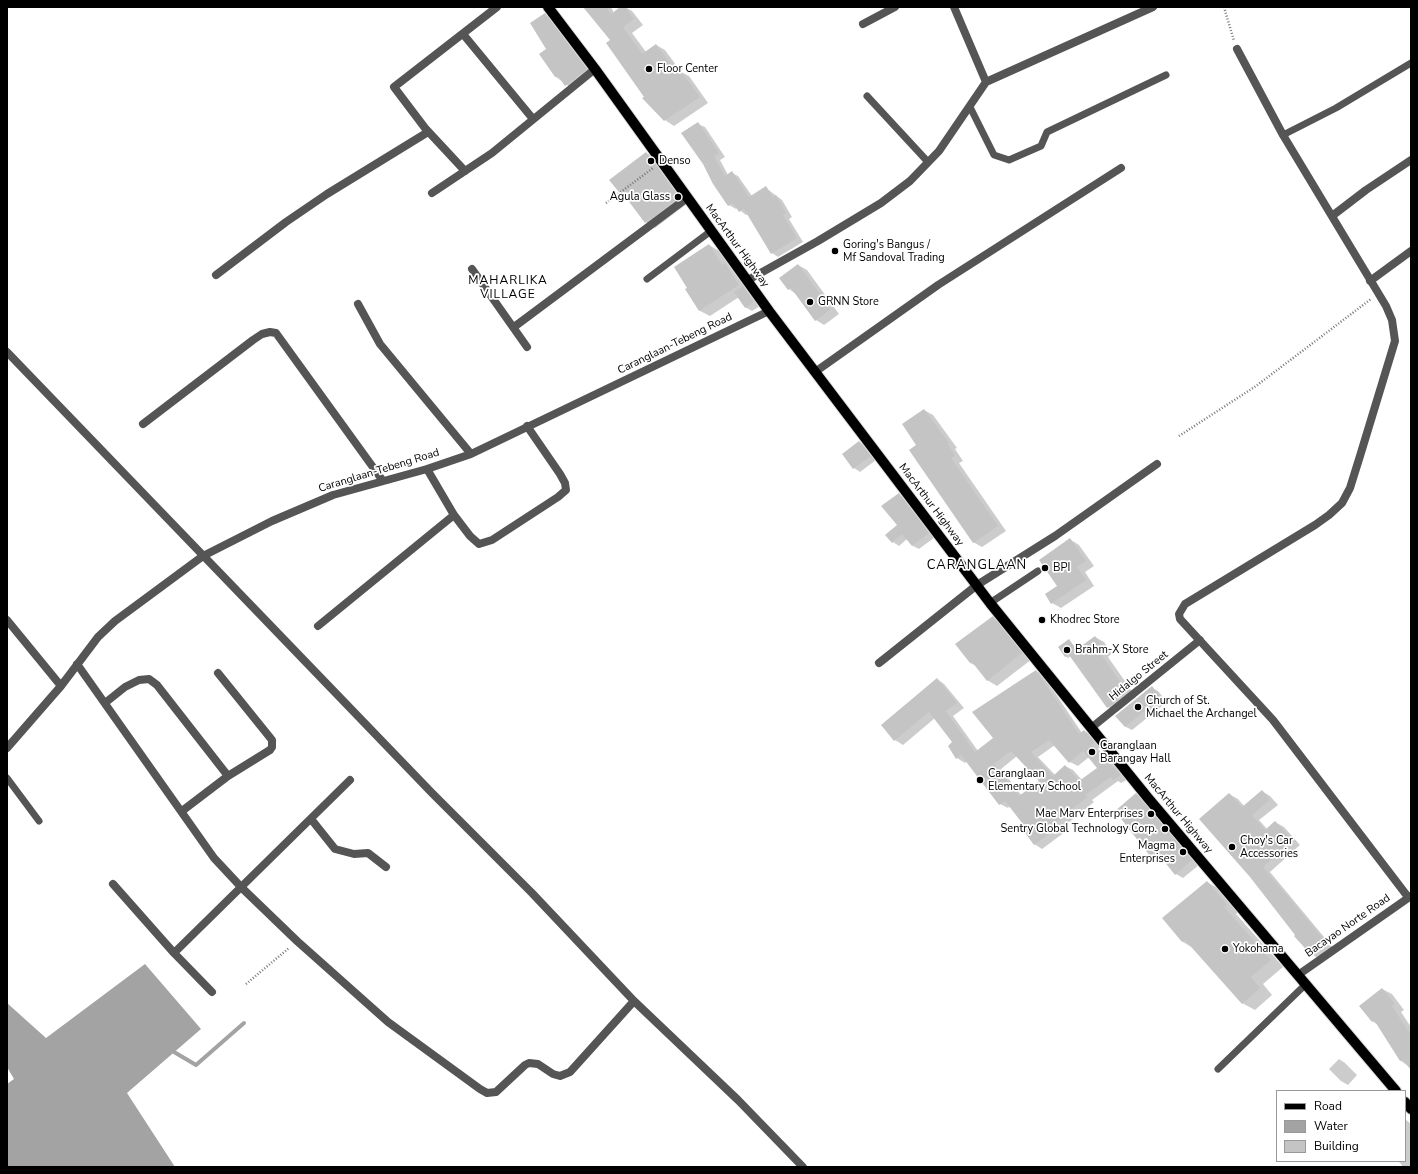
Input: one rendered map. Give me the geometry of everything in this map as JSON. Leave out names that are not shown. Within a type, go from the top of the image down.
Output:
[{"type":"main road","name":"MacArthur Highway","points":[[548,7],[596,69],[769,311],[990,603],[1091,728],[1395,1090]]},
{"type":"street","points":[[465,171],[428,132],[394,87],[497,7]]},
{"type":"street","points":[[863,24],[895,7]]},
{"type":"street","points":[[954,7],[986,82]]},
{"type":"street","points":[[748,280],[818,241],[881,203],[910,181],[939,151],[970,108],[986,82],[1153,7]]},
{"type":"street","points":[[463,34],[533,119]]},
{"type":"street","points":[[1237,49],[1283,135],[1378,293],[1392,320],[1395,341],[1350,488],[1342,503],[1330,515],[1315,525],[1185,604],[1179,614],[1180,619],[1273,720],[1410,897]]},
{"type":"street","points":[[432,193],[492,153],[596,69]]},
{"type":"street","points":[[216,275],[286,222],[327,194],[428,132]]},
{"type":"street","points":[[1332,216],[1366,190],[1411,160]]},
{"type":"street","points":[[815,372],[938,285],[1121,168]]},
{"type":"street","points":[[514,327],[687,198]]},
{"type":"street","points":[[1370,281],[1411,251]]},
{"type":"street","points":[[472,269],[527,347]]},
{"type":"street","points":[[358,304],[380,344],[471,454]]},
{"type":"street","name":"Caranglaan-Tebeng Road","points":[[7,748],[61,686],[98,637],[116,621],[203,556],[272,521],[333,495],[427,469],[471,454],[769,311]]},
{"type":"street","points":[[143,424],[252,340],[262,334],[270,332],[276,333],[384,481]]},
{"type":"street","points":[[7,352],[427,788],[532,893],[634,1002],[738,1100],[803,1167]]},
{"type":"street","points":[[427,469],[454,515],[470,536],[479,544],[492,540],[558,497],[566,490],[565,483],[560,474],[527,426]]},
{"type":"street","points":[[879,663],[977,584],[1056,536],[1157,464]]},
{"type":"street","points":[[318,626],[454,515]]},
{"type":"street","points":[[7,620],[61,686]]},
{"type":"street","name":"Hidalgo Street","points":[[1091,728],[1200,640]]},
{"type":"street","points":[[77,664],[214,858],[242,888],[297,941],[388,1022],[487,1093],[492,1093],[499,1090],[524,1065],[538,1064],[560,1076],[570,1072],[634,1002]]},
{"type":"street","points":[[182,812],[228,776],[270,750],[273,744],[272,740],[218,673]]},
{"type":"street","points":[[105,703],[125,687],[139,680],[149,679],[157,685],[228,776]]},
{"type":"street","points":[[174,953],[242,888],[350,780]]},
{"type":"street","points":[[311,819],[335,848],[354,854],[368,853],[386,866]]},
{"type":"street","points":[[113,884],[174,953],[212,992]]},
{"type":"street","name":"Bacayao Norte Road","points":[[1298,975],[1410,897]]},
{"type":"lane","points":[[1283,135],[1336,108],[1411,63]]},
{"type":"lane","points":[[970,108],[994,155],[1009,160],[1041,146],[1047,132],[1166,75]]},
{"type":"lane","points":[[867,96],[928,162]]},
{"type":"lane","points":[[647,279],[711,231]]},
{"type":"lane","points":[[990,603],[1038,571]]},
{"type":"lane","points":[[7,778],[39,821]]},
{"type":"lane","points":[[1218,1069],[1306,984]]},
{"type":"path","points":[[1224,7],[1237,49]]},
{"type":"path","points":[[606,203],[662,162]]},
{"type":"path","points":[[1179,436],[1256,386],[1378,293]]},
{"type":"path","points":[[246,984],[297,941]]},
{"type":"water","points":[[145,964],[201,1029],[127,1093],[175,1167],[7,1167],[7,1084],[14,1079],[7,1067],[7,1003],[46,1038]]},
{"type":"building","points":[[583,7],[606,7],[611,14],[620,7],[625,7],[634,19],[623,27],[642,54],[656,44],[677,72],[680,70],[700,97],[664,121],[642,98],[644,97],[606,43],[610,40]]},
{"type":"building","points":[[545,13],[587,69],[565,86],[558,76],[555,77],[539,54],[546,49],[530,23]]},
{"type":"building","points":[[698,122],[719,153],[714,156],[725,176],[732,171],[749,197],[766,186],[773,197],[776,195],[786,213],[783,215],[797,238],[771,254],[744,209],[739,212],[733,203],[728,206],[713,184],[703,164],[681,133]]},
{"type":"building","points":[[646,152],[679,197],[645,223],[621,191],[619,192],[609,180]]},
{"type":"building","points":[[709,244],[722,265],[725,263],[739,285],[699,311],[685,289],[687,288],[674,267]]},
{"type":"building","points":[[798,264],[831,309],[815,321],[791,288],[788,290],[779,278]]},
{"type":"building","points":[[743,286],[754,302],[745,308],[734,292]]},
{"type":"building","points":[[924,409],[949,443],[948,444],[955,456],[951,458],[998,526],[973,543],[909,450],[916,445],[902,424]]},
{"type":"building","points":[[859,441],[871,456],[853,469],[842,454]]},
{"type":"building","points":[[899,493],[929,533],[912,546],[902,534],[892,543],[885,535],[897,525],[881,506]]},
{"type":"building","points":[[1070,538],[1086,561],[1077,567],[1086,580],[1051,604],[1045,594],[1057,586],[1039,560]]},
{"type":"building","points":[[993,616],[1022,653],[987,681],[955,644]]},
{"type":"building","points":[[1095,636],[1104,648],[1099,651],[1127,692],[1107,708],[1069,655]]},
{"type":"building","points":[[1069,639],[1076,649],[1065,657],[1058,647]]},
{"type":"building","points":[[1036,670],[1079,734],[1084,730],[1094,742],[1091,745],[1121,775],[1113,780],[1111,777],[1085,795],[1087,797],[1055,823],[1058,827],[1034,845],[1023,830],[1026,828],[1005,801],[999,805],[961,755],[956,759],[948,746],[952,742],[929,712],[894,741],[881,725],[937,678],[957,703],[946,711],[975,752],[993,738],[972,712]],"holes":[[[1049,740],[1069,763],[1083,751],[1097,768],[1079,781],[1065,765],[1053,776],[1031,752]],[[1011,751],[1039,781],[1019,796],[994,764]]]},
{"type":"building","name":"Church of St. Michael the Archangel","points":[[1152,686],[1161,698],[1125,727],[1115,716]]},
{"type":"building","points":[[1262,790],[1270,800],[1252,815],[1265,830],[1275,821],[1293,840],[1263,867],[1327,943],[1312,956],[1294,936],[1295,935],[1250,877],[1199,819],[1229,793],[1242,807]]},
{"type":"building","points":[[1136,793],[1192,860],[1175,875],[1156,851],[1150,856],[1115,811]]},
{"type":"building","points":[[1207,881],[1227,905],[1224,907],[1271,960],[1251,977],[1260,988],[1242,1004],[1185,940],[1182,942],[1162,918]]},
{"type":"building","points":[[1382,988],[1395,1004],[1392,1006],[1411,1035],[1411,1070],[1403,1060],[1400,1061],[1374,1020],[1372,1022],[1359,1006]]},
{"type":"waterway","points":[[169,1049],[196,1065],[244,1023]]},
{"type":"place","name":"Floor Center","points":[[649,69]]},
{"type":"place","name":"Denso","points":[[651,161]]},
{"type":"place","name":"Agula Glass","points":[[678,197]]},
{"type":"place","name":"Goring's Bangus / Mf Sandoval Trading","points":[[835,251]]},
{"type":"place","name":"GRNN Store","points":[[810,302]]},
{"type":"place","name":"BPI","points":[[1045,568]]},
{"type":"place","name":"Khodrec Store","points":[[1042,620]]},
{"type":"place","name":"Brahm-X Store","points":[[1067,650]]},
{"type":"place","name":"Church of St. Michael the Archangel","points":[[1138,707]]},
{"type":"place","name":"Caranglaan Barangay Hall","points":[[1092,752]]},
{"type":"place","name":"Caranglaan Elementary School","points":[[980,780]]},
{"type":"place","name":"Mae Marv Enterprises","points":[[1151,814]]},
{"type":"place","name":"Sentry Global Technology Corp.","points":[[1165,829]]},
{"type":"place","name":"Choy's Car Accessories","points":[[1232,847]]},
{"type":"place","name":"Magma Enterprises","points":[[1183,852]]},
{"type":"place","name":"Yokohama","points":[[1225,949]]},
{"type":"district","name":"MAHARLIKA VILLAGE","points":[[508,288]]},
{"type":"district","name":"CARANGLAAN","points":[[977,566]]}]
